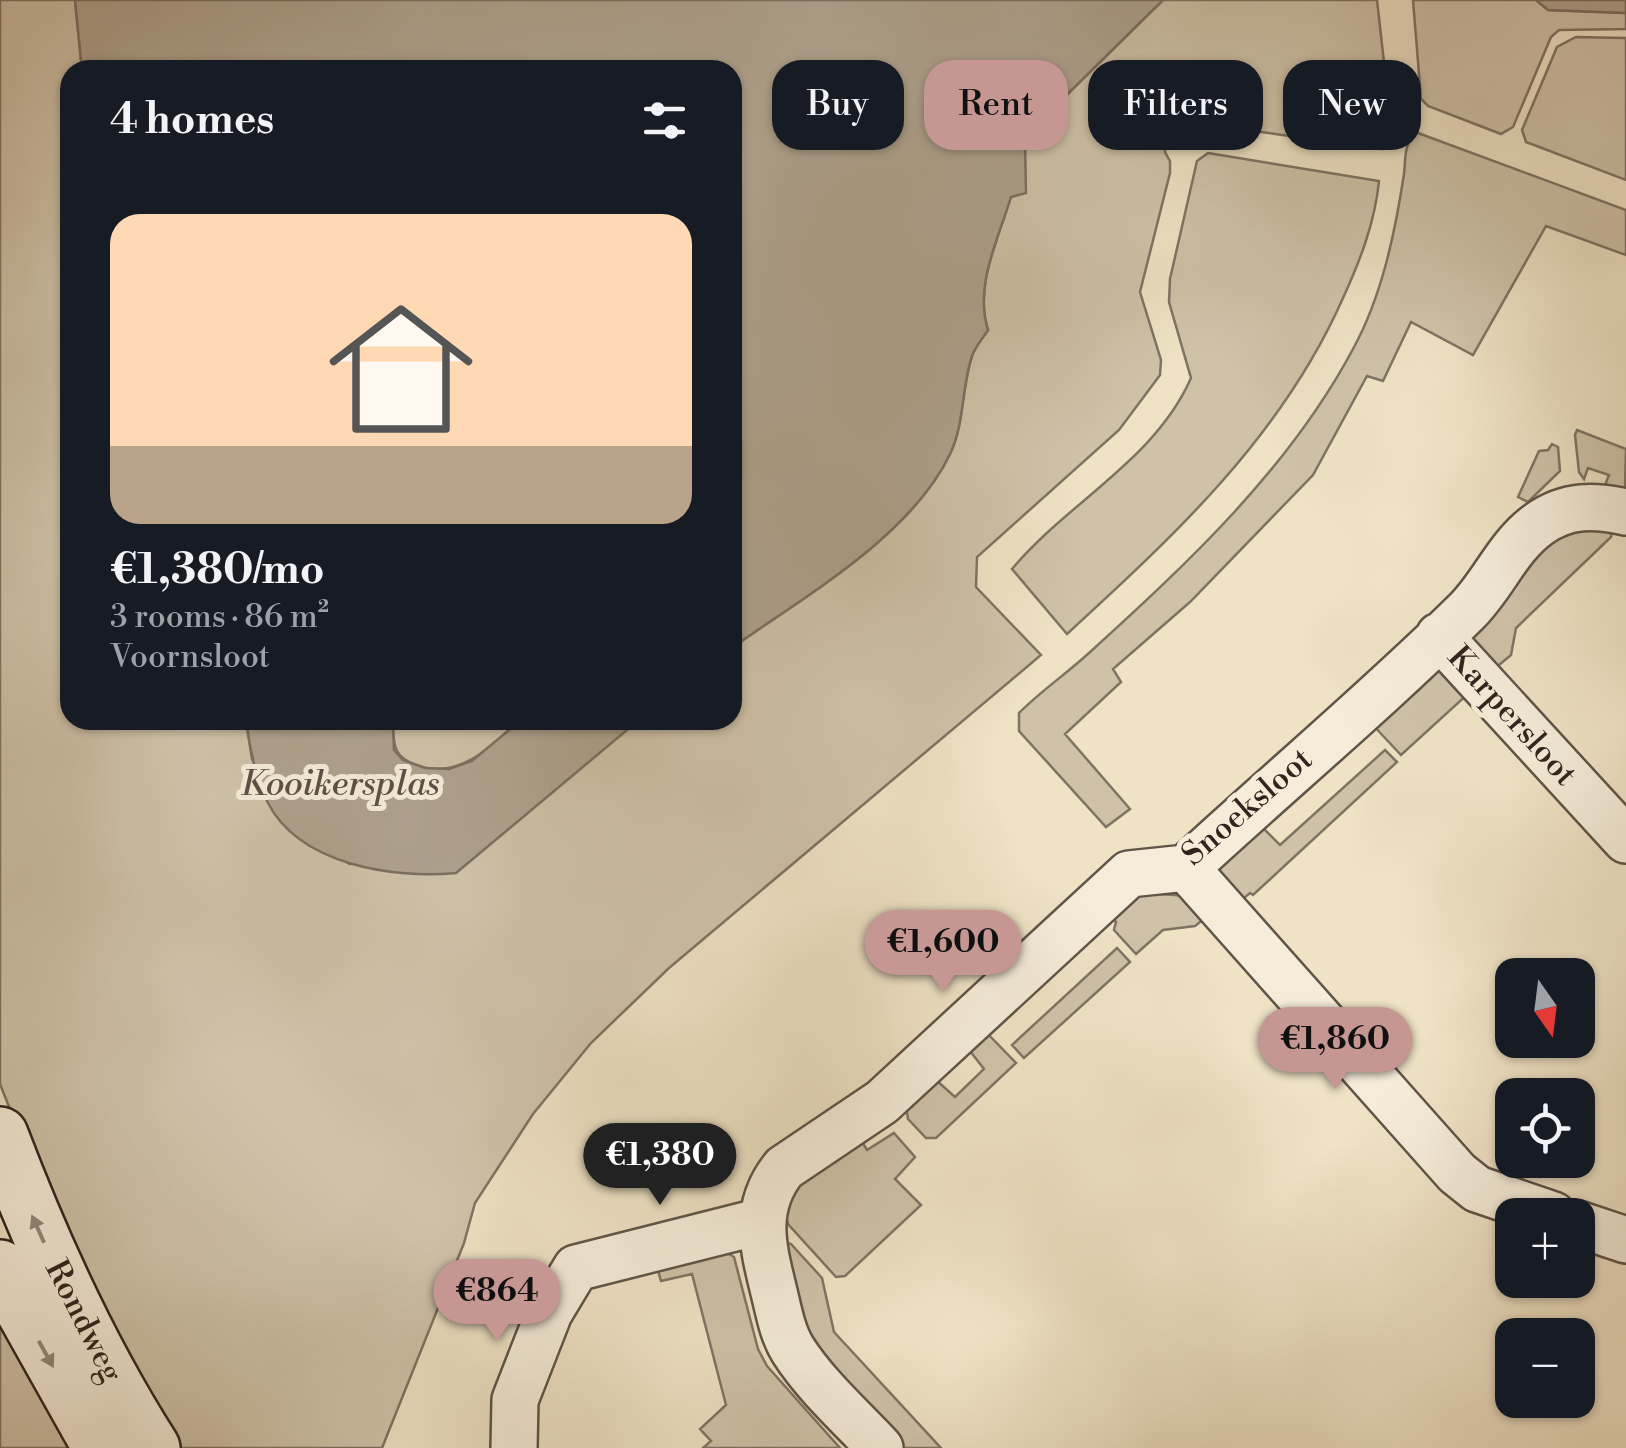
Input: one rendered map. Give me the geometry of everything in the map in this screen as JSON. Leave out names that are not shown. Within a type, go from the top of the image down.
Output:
[{"type":"main road","name":"Rondweg","points":[[0,1135],[66,1290],[152,1448]]},
{"type":"main road","name":"Rondweg","points":[[0,1268],[100,1448]]},
{"type":"street","name":"Snoeksloot","points":[[880,1448],[806,1368],[784,1334],[762,1245],[762,1221],[767,1195],[784,1168],[882,1102],[1129,874],[1186,868],[1470,608],[1517,542],[1542,522],[1571,508],[1600,506],[1626,512]]},
{"type":"street","name":"Karpersloot","points":[[1439,636],[1626,840]]},
{"type":"street","points":[[1186,868],[1457,1173],[1477,1189],[1503,1198]]},
{"type":"street","points":[[514,1448],[515,1400],[548,1313],[576,1268],[762,1221]]},
{"type":"street","points":[[1595,1230],[1626,1240]]},
{"type":"shaded area","points":[[0,0],[75,0],[81,60],[60,60],[60,730],[248,730],[252,759],[296,834],[350,864],[626,730],[742,730],[742,641],[883,538],[910,512],[950,454],[972,356],[988,330],[984,297],[989,263],[1011,196],[1025,192],[1025,150],[1068,150],[1068,94],[1088,74],[1088,150],[1165,150],[1170,161],[1140,292],[1161,360],[1160,375],[1119,430],[977,557],[976,587],[1041,655],[669,968],[591,1043],[533,1114],[475,1203],[464,1243],[382,1448],[174,1448],[90,1311],[0,1084]]},
{"type":"shaded area","points":[[1163,0],[1377,0],[1384,60],[1283,60],[1283,135],[1263,132],[1263,60],[1102,60]]},
{"type":"shaded area","points":[[1413,0],[1536,0],[1548,10],[1626,13],[1626,29],[1559,30],[1551,37],[1513,127],[1501,134],[1428,106],[1421,99],[1421,60],[1418,60]]},
{"type":"shaded area","points":[[1576,37],[1626,38],[1626,180],[1526,142],[1522,130],[1557,47]]},
{"type":"shaded area","points":[[1421,134],[1626,210],[1626,255],[1546,226],[1473,355],[1411,322],[1383,381],[1367,376],[1313,475],[1190,602],[1113,669],[1121,682],[1065,734],[1130,809],[1106,827],[1019,731],[1019,713],[1199,549],[1299,434],[1353,349],[1372,308],[1392,241],[1406,151],[1421,150]]},
{"type":"shaded area","points":[[1208,153],[1379,181],[1370,226],[1361,256],[1318,348],[1258,439],[1148,559],[1067,634],[1012,569],[1156,433],[1191,378],[1169,302],[1170,279],[1197,161]]},
{"type":"shaded area","points":[[1577,430],[1626,449],[1625,488],[1605,485],[1609,475],[1588,468],[1584,479],[1579,472]]},
{"type":"shaded area","points":[[1552,444],[1558,447],[1560,471],[1528,502],[1518,497],[1539,451],[1548,450]]},
{"type":"shaded area","points":[[1576,526],[1612,532],[1611,537],[1516,628],[1511,655],[1493,670],[1478,661],[1471,637],[1533,551]]},
{"type":"shaded area","points":[[1437,670],[1449,671],[1469,693],[1401,755],[1371,723]]},
{"type":"shaded area","points":[[393,730],[509,730],[473,758],[447,768],[432,769],[409,762],[397,751]]},
{"type":"shaded area","points":[[1385,750],[1397,762],[1253,895],[1250,893],[1233,907],[1218,878],[1219,866],[1263,828],[1280,845]]},
{"type":"shaded area","points":[[1146,893],[1188,896],[1209,915],[1195,926],[1163,930],[1136,954],[1114,930],[1116,922],[1110,916]]},
{"type":"shaded area","points":[[1117,948],[1130,962],[1024,1058],[1012,1045]]},
{"type":"shaded area","points":[[985,1031],[1016,1063],[936,1138],[926,1138],[908,1119],[906,1107],[936,1080],[955,1097],[984,1069],[970,1051]]},
{"type":"shaded area","points":[[894,1133],[915,1157],[895,1179],[921,1205],[845,1276],[836,1277],[788,1224],[786,1210],[790,1197],[810,1174],[861,1140],[867,1150]]},
{"type":"shaded area","points":[[779,1240],[791,1244],[822,1278],[834,1332],[941,1448],[904,1448],[807,1344]]},
{"type":"shaded area","points":[[724,1251],[734,1257],[758,1349],[767,1366],[840,1448],[703,1448],[711,1441],[700,1429],[726,1405],[692,1274],[661,1281],[657,1267]]},
{"type":"shaded area","points":[[0,1304],[80,1448],[0,1448]]},
{"type":"water","points":[[75,0],[1163,0],[1102,60],[1088,60],[1088,74],[1068,94],[1068,60],[924,60],[924,150],[1025,150],[1026,193],[1011,197],[989,263],[984,297],[988,330],[972,356],[955,442],[932,484],[883,538],[742,641],[742,60],[81,60]]},
{"type":"water","points":[[1536,0],[1626,0],[1626,13],[1548,10]]},
{"type":"water","name":"Kooikersplas","points":[[248,730],[393,730],[394,750],[403,760],[425,768],[449,769],[472,761],[509,730],[627,730],[456,873],[378,870],[351,864],[302,841],[268,803]]}]
